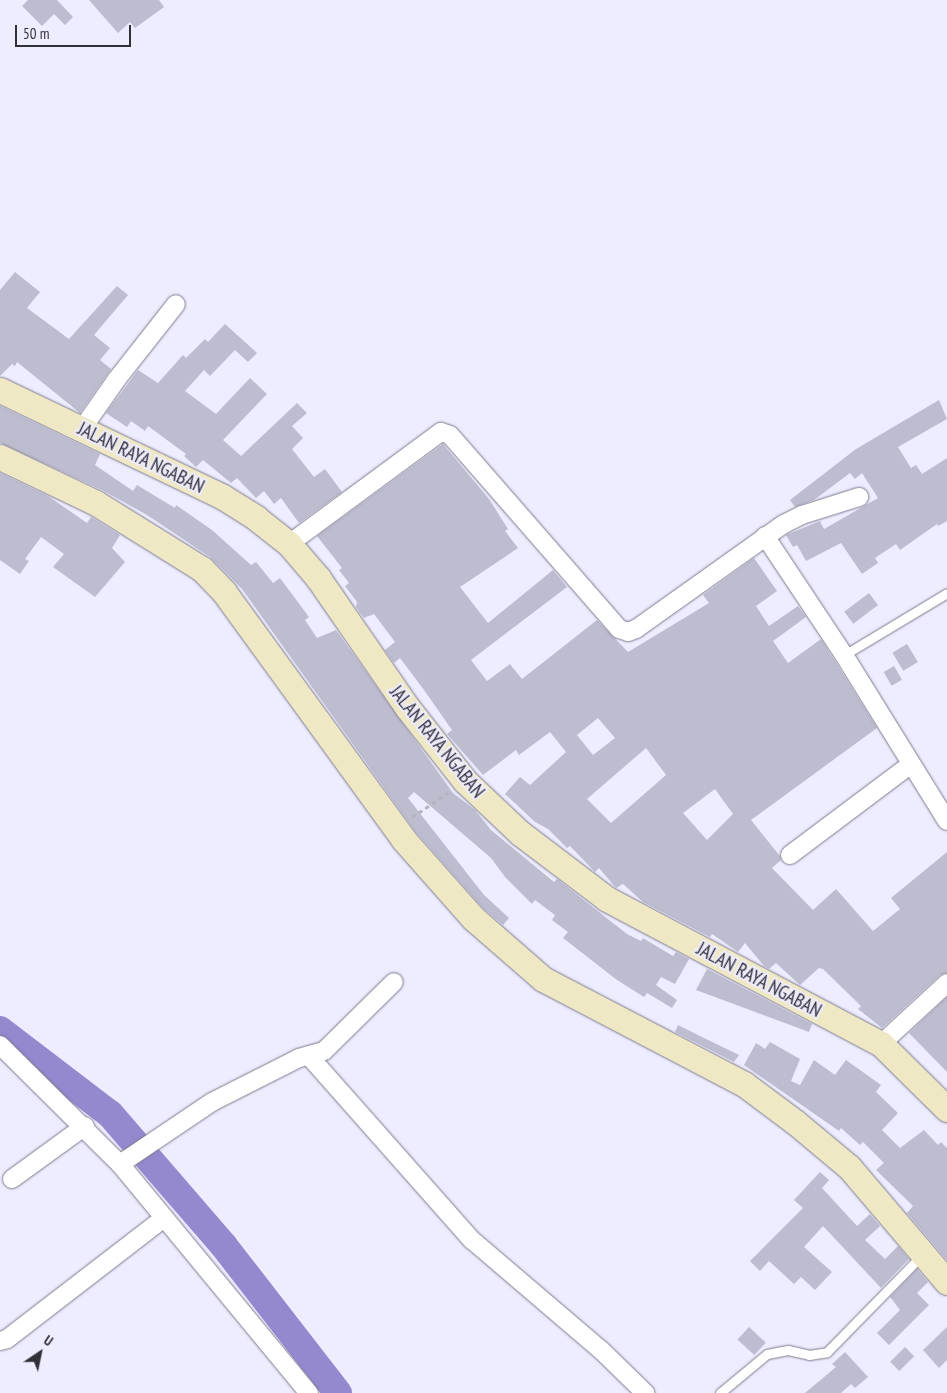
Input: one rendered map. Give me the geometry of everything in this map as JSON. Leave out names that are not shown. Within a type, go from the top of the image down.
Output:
[{"type":"street","points":[[82,430],[117,379],[176,304]]},
{"type":"street","name":"JALAN RAYA NGABAN","points":[[0,390],[223,497],[289,544],[318,578],[434,744],[465,781],[520,832],[607,899],[881,1044],[947,1110]]},
{"type":"street","points":[[289,544],[441,432],[450,435],[619,629],[628,632],[636,629],[765,536],[802,514],[859,497]]},
{"type":"street","points":[[0,457],[96,503],[202,569],[224,592],[404,840],[473,918],[543,978],[744,1084],[766,1100],[849,1166],[925,1252],[947,1282]]},
{"type":"street","points":[[765,536],[844,656],[947,822]]},
{"type":"street","points":[[790,855],[911,764]]},
{"type":"street","points":[[120,1164],[170,1128],[212,1102],[330,1046],[394,982]]},
{"type":"street","points":[[881,1044],[947,983]]},
{"type":"street","points":[[0,1046],[85,1126],[120,1164],[309,1393]]},
{"type":"street","points":[[309,1056],[472,1240],[601,1350],[645,1393]]},
{"type":"street","points":[[12,1179],[85,1126]]},
{"type":"street","points":[[0,1341],[7,1339],[164,1218]]},
{"type":"lane","points":[[844,656],[947,593]]},
{"type":"lane","points":[[720,1393],[767,1354],[788,1350],[809,1355],[827,1352],[925,1252]]},
{"type":"path","points":[[410,818],[446,794]]},
{"type":"building","points":[[28,0],[57,0],[73,17],[65,25],[54,14],[42,26],[22,6]]},
{"type":"building","points":[[89,0],[159,0],[164,7],[135,28],[130,22],[118,33]]},
{"type":"building","points":[[15,272],[40,292],[27,308],[69,339],[117,286],[128,295],[94,335],[110,348],[100,360],[111,369],[80,413],[17,362],[15,366],[12,364],[0,376],[0,290]]},
{"type":"building","points":[[225,324],[257,353],[248,362],[235,350],[210,376],[204,370],[185,391],[216,414],[250,378],[267,394],[223,440],[241,456],[297,403],[307,413],[292,426],[303,438],[292,449],[314,477],[325,469],[342,492],[299,523],[281,498],[274,504],[264,491],[256,498],[237,478],[231,483],[203,460],[196,467],[184,456],[186,454],[148,426],[145,431],[131,421],[127,427],[106,413],[138,370],[158,383],[183,355],[186,358],[205,339],[208,342]]},
{"type":"building","points":[[939,400],[947,419],[898,447],[911,468],[916,465],[922,474],[947,458],[947,521],[938,526],[937,524],[900,550],[896,544],[875,558],[878,563],[862,574],[841,543],[806,561],[797,545],[793,547],[786,535],[820,521],[824,529],[878,498],[862,473],[855,479],[850,473],[814,500],[795,507],[790,500],[856,449]]},
{"type":"building","points":[[0,406],[100,454],[95,465],[133,491],[137,485],[175,508],[176,505],[212,530],[251,565],[256,562],[273,583],[280,578],[309,617],[305,620],[317,638],[336,630],[453,793],[475,810],[491,830],[554,882],[557,879],[627,934],[641,941],[643,938],[673,956],[676,952],[689,959],[675,984],[661,977],[656,985],[677,1000],[672,1008],[647,993],[644,997],[617,980],[563,938],[568,932],[552,920],[555,915],[535,900],[532,904],[505,877],[491,858],[414,792],[408,798],[484,895],[509,918],[503,925],[483,908],[415,831],[242,589],[210,557],[147,515],[102,490],[0,443]]},
{"type":"building","points":[[443,444],[489,499],[508,529],[505,531],[518,548],[460,587],[488,623],[553,570],[567,587],[471,660],[487,681],[510,664],[522,679],[597,620],[628,652],[709,603],[703,595],[754,558],[777,591],[756,606],[769,626],[798,606],[806,617],[773,641],[788,663],[821,639],[877,728],[751,820],[780,856],[781,860],[772,868],[813,910],[836,889],[873,931],[900,909],[891,898],[947,852],[947,973],[940,975],[882,1028],[858,1009],[861,1006],[823,969],[819,968],[800,985],[776,963],[769,969],[764,966],[745,943],[738,952],[712,934],[710,937],[643,902],[623,884],[616,888],[599,868],[595,872],[570,846],[567,848],[548,829],[535,822],[505,794],[520,777],[530,785],[566,752],[550,732],[519,755],[516,750],[483,775],[447,734],[452,730],[400,658],[394,663],[385,650],[395,642],[374,614],[364,618],[360,613],[356,607],[357,602],[345,586],[349,583],[339,570],[342,568],[317,536]],"holes":[[[598,718],[615,738],[593,755],[577,735]],[[646,748],[666,775],[611,823],[587,799]],[[715,789],[733,814],[707,840],[683,813]]]},
{"type":"building","points":[[0,473],[48,496],[87,523],[91,517],[120,535],[112,548],[125,562],[95,597],[53,567],[64,554],[41,537],[25,559],[29,561],[20,574],[0,560]]},
{"type":"building","points":[[869,593],[878,605],[853,624],[844,612]]},
{"type":"building","points":[[907,644],[918,662],[903,671],[892,653]]},
{"type":"building","points":[[894,666],[902,680],[892,686],[884,672]]},
{"type":"building","points":[[707,969],[812,1024],[809,1032],[696,990]]},
{"type":"building","points":[[947,997],[947,1072],[909,1033]]},
{"type":"building","points":[[678,1025],[739,1055],[734,1062],[675,1032]]},
{"type":"building","points":[[770,1042],[800,1059],[791,1081],[800,1085],[814,1060],[835,1075],[846,1060],[881,1085],[876,1092],[898,1113],[882,1130],[900,1148],[924,1130],[938,1145],[941,1142],[947,1148],[947,1260],[907,1213],[913,1206],[876,1170],[884,1163],[863,1142],[860,1145],[841,1128],[839,1131],[744,1065],[756,1043],[765,1049]]},
{"type":"building","points":[[820,1172],[829,1180],[822,1188],[857,1226],[870,1214],[880,1226],[865,1240],[885,1259],[898,1246],[909,1259],[881,1288],[823,1226],[804,1247],[832,1272],[815,1290],[801,1277],[794,1284],[769,1261],[760,1271],[750,1261],[803,1208],[794,1200]]},
{"type":"building","points":[[917,1269],[928,1282],[917,1293],[929,1305],[889,1345],[877,1333],[900,1310],[890,1297]]},
{"type":"building","points":[[749,1327],[766,1343],[754,1355],[737,1339]]},
{"type":"building","points":[[947,1327],[947,1360],[939,1368],[923,1350]]},
{"type":"building","points":[[905,1347],[914,1356],[899,1371],[890,1362]]},
{"type":"building","points":[[845,1352],[868,1377],[855,1388],[851,1384],[841,1393],[805,1393],[836,1367],[832,1364]]},
{"type":"waterway","points":[[0,1030],[110,1114],[224,1246],[338,1393]]}]
